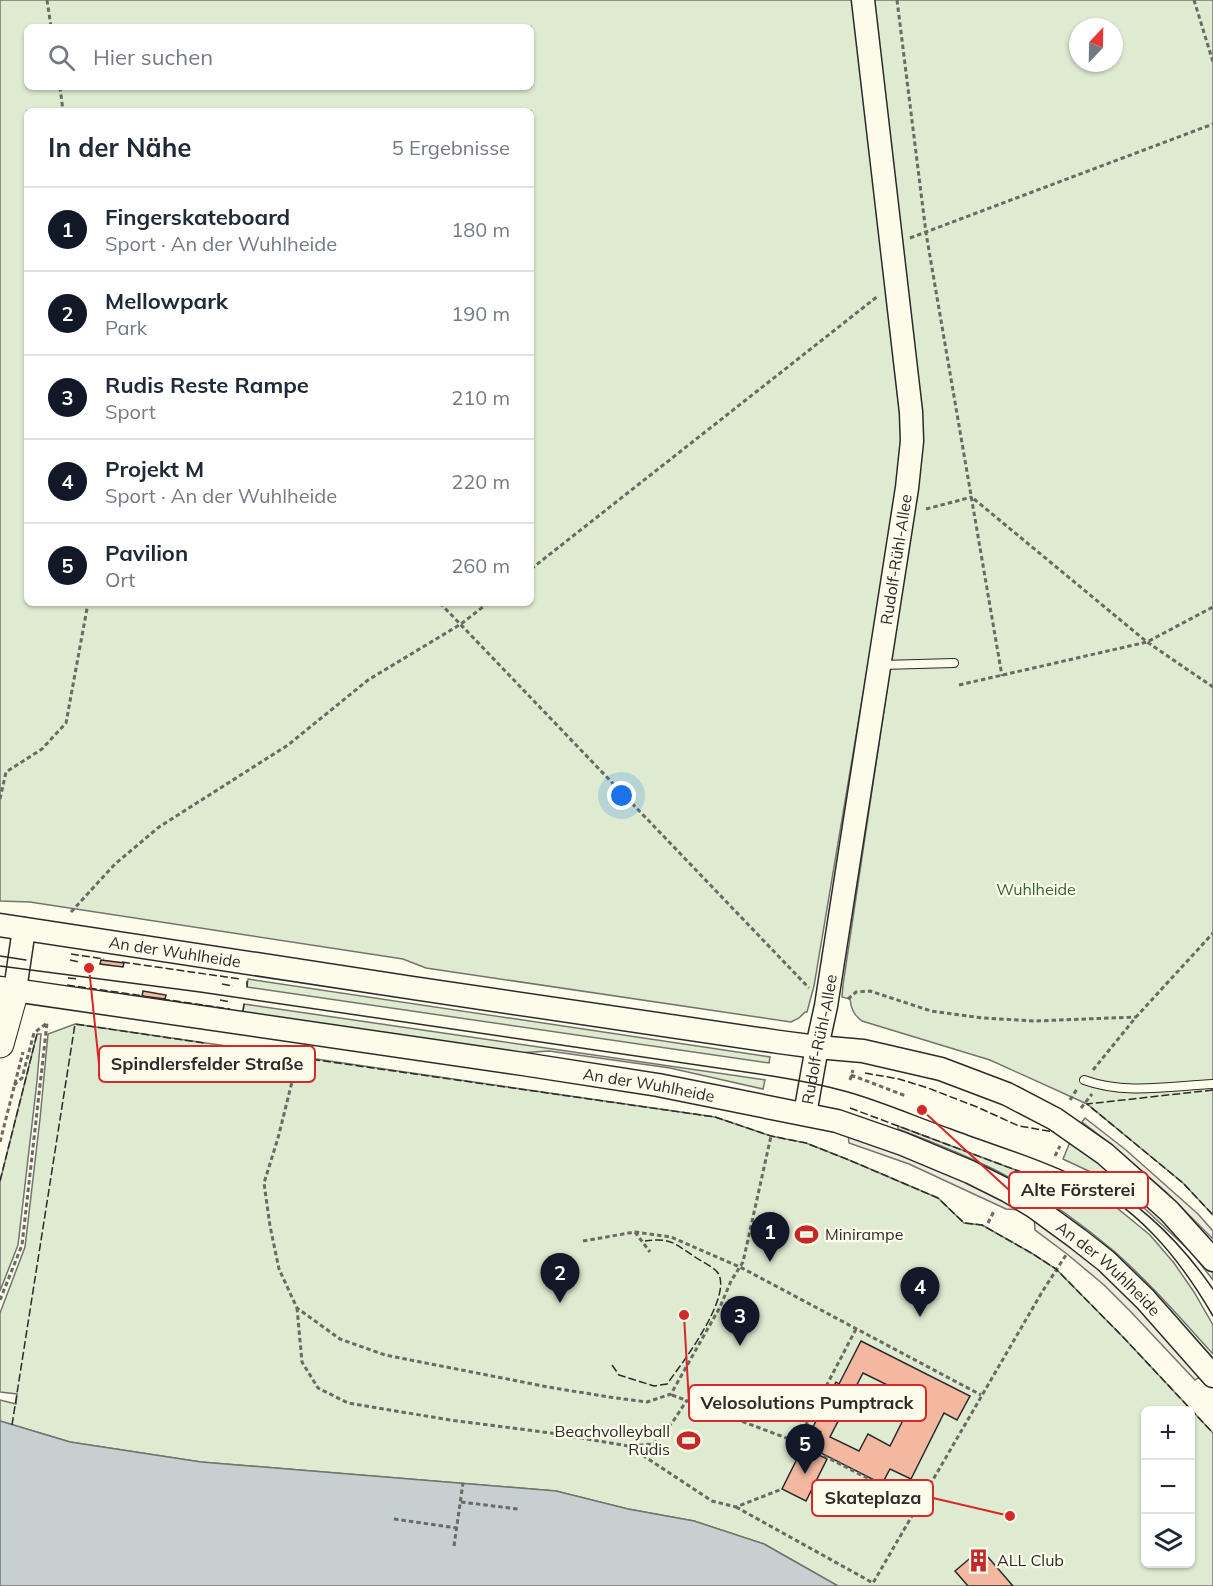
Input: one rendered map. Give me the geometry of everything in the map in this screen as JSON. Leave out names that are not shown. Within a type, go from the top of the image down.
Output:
[{"type":"highway","points":[[7,989],[11,1048]]},
{"type":"main road","name":"Rudolf-Rühl-Allee","points":[[805,1114],[816,1047],[826,1006],[880,665],[912,441],[911,412],[863,0]]},
{"type":"main road","name":"An der Wuhlheide","points":[[0,925],[403,987],[816,1047],[863,1051],[941,1069],[1006,1094],[1055,1119],[1105,1154],[1161,1204],[1213,1260]]},
{"type":"main road","points":[[7,989],[24,929]]},
{"type":"main road","name":"An der Wuhlheide","points":[[7,989],[646,1083],[837,1121],[903,1144],[970,1172],[1033,1206],[1106,1261],[1145,1299],[1213,1376]]},
{"type":"lane","points":[[880,665],[954,663]]},
{"type":"lane","points":[[1084,1080],[1099,1085],[1127,1089],[1213,1084]]},
{"type":"path","points":[[46,0],[50,24]]},
{"type":"path","points":[[897,0],[926,233],[1002,676]]},
{"type":"path","points":[[1194,0],[1213,62]]},
{"type":"path","points":[[60,90],[63,108]]},
{"type":"path","points":[[891,244],[926,233],[1213,124]]},
{"type":"path","points":[[534,567],[896,282]]},
{"type":"path","points":[[926,508],[972,498]]},
{"type":"path","points":[[972,498],[1147,642],[1213,687]]},
{"type":"path","points":[[0,799],[6,772],[42,749],[66,723],[86,606]]},
{"type":"path","points":[[443,606],[826,1006]]},
{"type":"path","points":[[70,912],[115,864],[159,827],[288,745],[368,680],[461,624],[484,606]]},
{"type":"path","points":[[959,685],[1147,642],[1213,607]]},
{"type":"path","points":[[1084,1080],[1136,1017],[1213,933]]},
{"type":"path","points":[[848,999],[856,992],[870,991],[931,1011],[983,1018],[1035,1021],[1136,1017]]},
{"type":"path","points":[[0,1300],[22,1245],[47,1023],[34,1033],[22,1078],[13,1086]]},
{"type":"path","points":[[0,1142],[13,1086],[11,1048]]},
{"type":"path","points":[[299,1054],[264,1183],[279,1269],[297,1308],[302,1362],[318,1388],[348,1403],[628,1446],[654,1444],[687,1400]]},
{"type":"path","points":[[853,1070],[851,1078],[906,1096]]},
{"type":"path","points":[[1070,1100],[1077,1090]]},
{"type":"path","points":[[671,1394],[743,1262],[771,1136]]},
{"type":"path","points":[[1038,1196],[1048,1171]]},
{"type":"path","points":[[988,1222],[994,1211]]},
{"type":"path","points":[[583,1241],[635,1232],[671,1237],[740,1268],[981,1395]]},
{"type":"path","points":[[635,1232],[650,1252]]},
{"type":"path","points":[[628,1446],[712,1501],[736,1507],[873,1583],[1056,1269],[1078,1239]]},
{"type":"path","points":[[297,1308],[340,1339],[385,1355],[609,1397],[647,1402],[671,1394],[797,1442],[918,1504]]},
{"type":"path","points":[[797,1442],[856,1329]]},
{"type":"path","points":[[454,1546],[464,1483]]},
{"type":"path","points":[[736,1507],[782,1489]]},
{"type":"path","points":[[461,1502],[518,1509]]},
{"type":"path","points":[[394,1519],[457,1528]]},
{"type":"green space","points":[[0,0],[853,0],[902,434],[897,492],[814,986],[807,1012],[791,1022],[426,968],[403,959],[30,902],[0,901]]},
{"type":"green space","name":"Wuhlheide","points":[[872,0],[1213,0],[1213,1215],[1183,1183],[1087,1104],[990,1060],[862,1021],[853,1011],[850,999],[842,997],[917,488]]},
{"type":"green space","points":[[248,979],[770,1057],[769,1063],[247,987]]},
{"type":"green space","points":[[244,1004],[765,1080],[763,1089],[670,1068],[549,1051],[518,1053],[243,1012]]},
{"type":"green space","points":[[75,1024],[715,1117],[771,1136],[806,1143],[849,1160],[938,1198],[964,1223],[982,1225],[1056,1269],[1188,1406],[1141,1406],[1141,1568],[1195,1568],[1195,1414],[1213,1433],[1213,1586],[838,1586],[764,1544],[694,1521],[628,1509],[556,1491],[201,1462],[70,1442],[0,1421],[0,1400],[16,1404],[17,1394],[0,1392],[0,1313],[25,1247],[48,1034]]},
{"type":"green space","points":[[37,1034],[41,1034],[37,1081],[18,1245],[0,1291],[0,1181]]},
{"type":"green space","points":[[898,1126],[1051,1185],[1057,1174],[1101,1195],[1150,1235],[1174,1263],[1213,1325],[1213,1354],[1128,1264],[1074,1219],[999,1172],[962,1154],[898,1129]]},
{"type":"green space","points":[[1070,1142],[1109,1171],[1163,1220],[1213,1273],[1213,1280],[1192,1253],[1144,1208],[1110,1181],[1063,1159]]},
{"type":"shaded area","points":[[1085,1118],[1126,1150],[1198,1214],[1213,1231],[1213,1239],[1165,1191],[1082,1122]]},
{"type":"shaded area","points":[[848,1134],[947,1172],[1023,1210],[1006,1209],[909,1164],[849,1143]]},
{"type":"shaded area","points":[[1034,1217],[1122,1287],[1201,1376],[1195,1380],[1104,1285],[1035,1230]]},
{"type":"shaded area","points":[[0,1421],[70,1442],[201,1462],[556,1491],[628,1509],[694,1521],[764,1544],[838,1586],[0,1586]]},
{"type":"building","points":[[101,960],[124,963],[123,967],[100,964]]},
{"type":"building","points":[[143,991],[166,995],[165,999],[142,996]]},
{"type":"building","points":[[861,1341],[970,1396],[957,1420],[944,1413],[911,1479],[890,1469],[882,1484],[813,1449],[821,1432],[813,1427],[836,1382],[839,1384]],"holes":[[[863,1373],[914,1398],[890,1446],[868,1434],[859,1451],[830,1437]]]},
{"type":"building","points":[[803,1447],[827,1459],[806,1501],[782,1489]]},
{"type":"building","name":"ALL Club","points":[[981,1549],[1013,1586],[968,1586],[955,1571]]},
{"type":"tram line","points":[[0,956],[26,960]]},
{"type":"tram line","points":[[0,966],[200,992],[772,1076],[848,1092],[1041,1161],[1094,1187],[1115,1201],[1153,1234],[1185,1272],[1213,1316]]},
{"type":"tram line","points":[[1091,1176],[1127,1199],[1159,1225],[1213,1289]]},
{"type":"fence","points":[[71,954],[104,959]]},
{"type":"fence","points":[[70,960],[79,962]]},
{"type":"fence","points":[[122,962],[240,979]]},
{"type":"fence","points":[[68,978],[78,979]]},
{"type":"fence","points":[[247,981],[247,987]]},
{"type":"fence","points":[[222,984],[233,986]]},
{"type":"fence","points":[[67,985],[144,996]]},
{"type":"fence","points":[[162,999],[230,1009]]},
{"type":"fence","points":[[220,1000],[231,1002]]},
{"type":"fence","points":[[243,1011],[244,1004]]},
{"type":"fence","points":[[12,1425],[75,1024],[204,1043],[202,1055],[308,1072],[310,1059],[715,1117],[771,1136],[806,1143],[938,1198],[964,1223],[982,1225],[1056,1269],[1213,1433]]},
{"type":"fence","points":[[0,1181],[37,1034]]},
{"type":"fence","points":[[865,1073],[899,1079],[928,1088],[1019,1126],[1054,1132]]},
{"type":"fence","points":[[1213,1090],[1087,1104],[1183,1183],[1213,1215]]},
{"type":"fence","points":[[850,1108],[1037,1178],[1036,1183]]},
{"type":"fence","points":[[612,1365],[619,1375],[654,1386],[667,1384],[703,1330],[718,1298],[721,1284],[718,1273],[714,1269],[677,1245],[661,1240],[645,1241]]},
{"type":"place","name":"Spindlersfelder Straße","points":[[89,968]]},
{"type":"place","name":"Alte Försterei","points":[[922,1110]]},
{"type":"place","name":"Minirampe","points":[[807,1234]]},
{"type":"place","name":"Fingerskateboard","points":[[770,1262]]},
{"type":"place","name":"Mellowpark","points":[[560,1303]]},
{"type":"place","name":"Velosolutions Pumptrack","points":[[684,1315]]},
{"type":"place","name":"Projekt M","points":[[920,1317]]},
{"type":"place","name":"Rudis Reste Rampe","points":[[740,1346]]},
{"type":"place","name":"Beachvolleyball Rudis","points":[[688,1440]]},
{"type":"place","name":"Pavilion","points":[[805,1474]]},
{"type":"place","name":"Skateplaza","points":[[1010,1516]]},
{"type":"place","name":"ALL Club","points":[[979,1560]]}]
